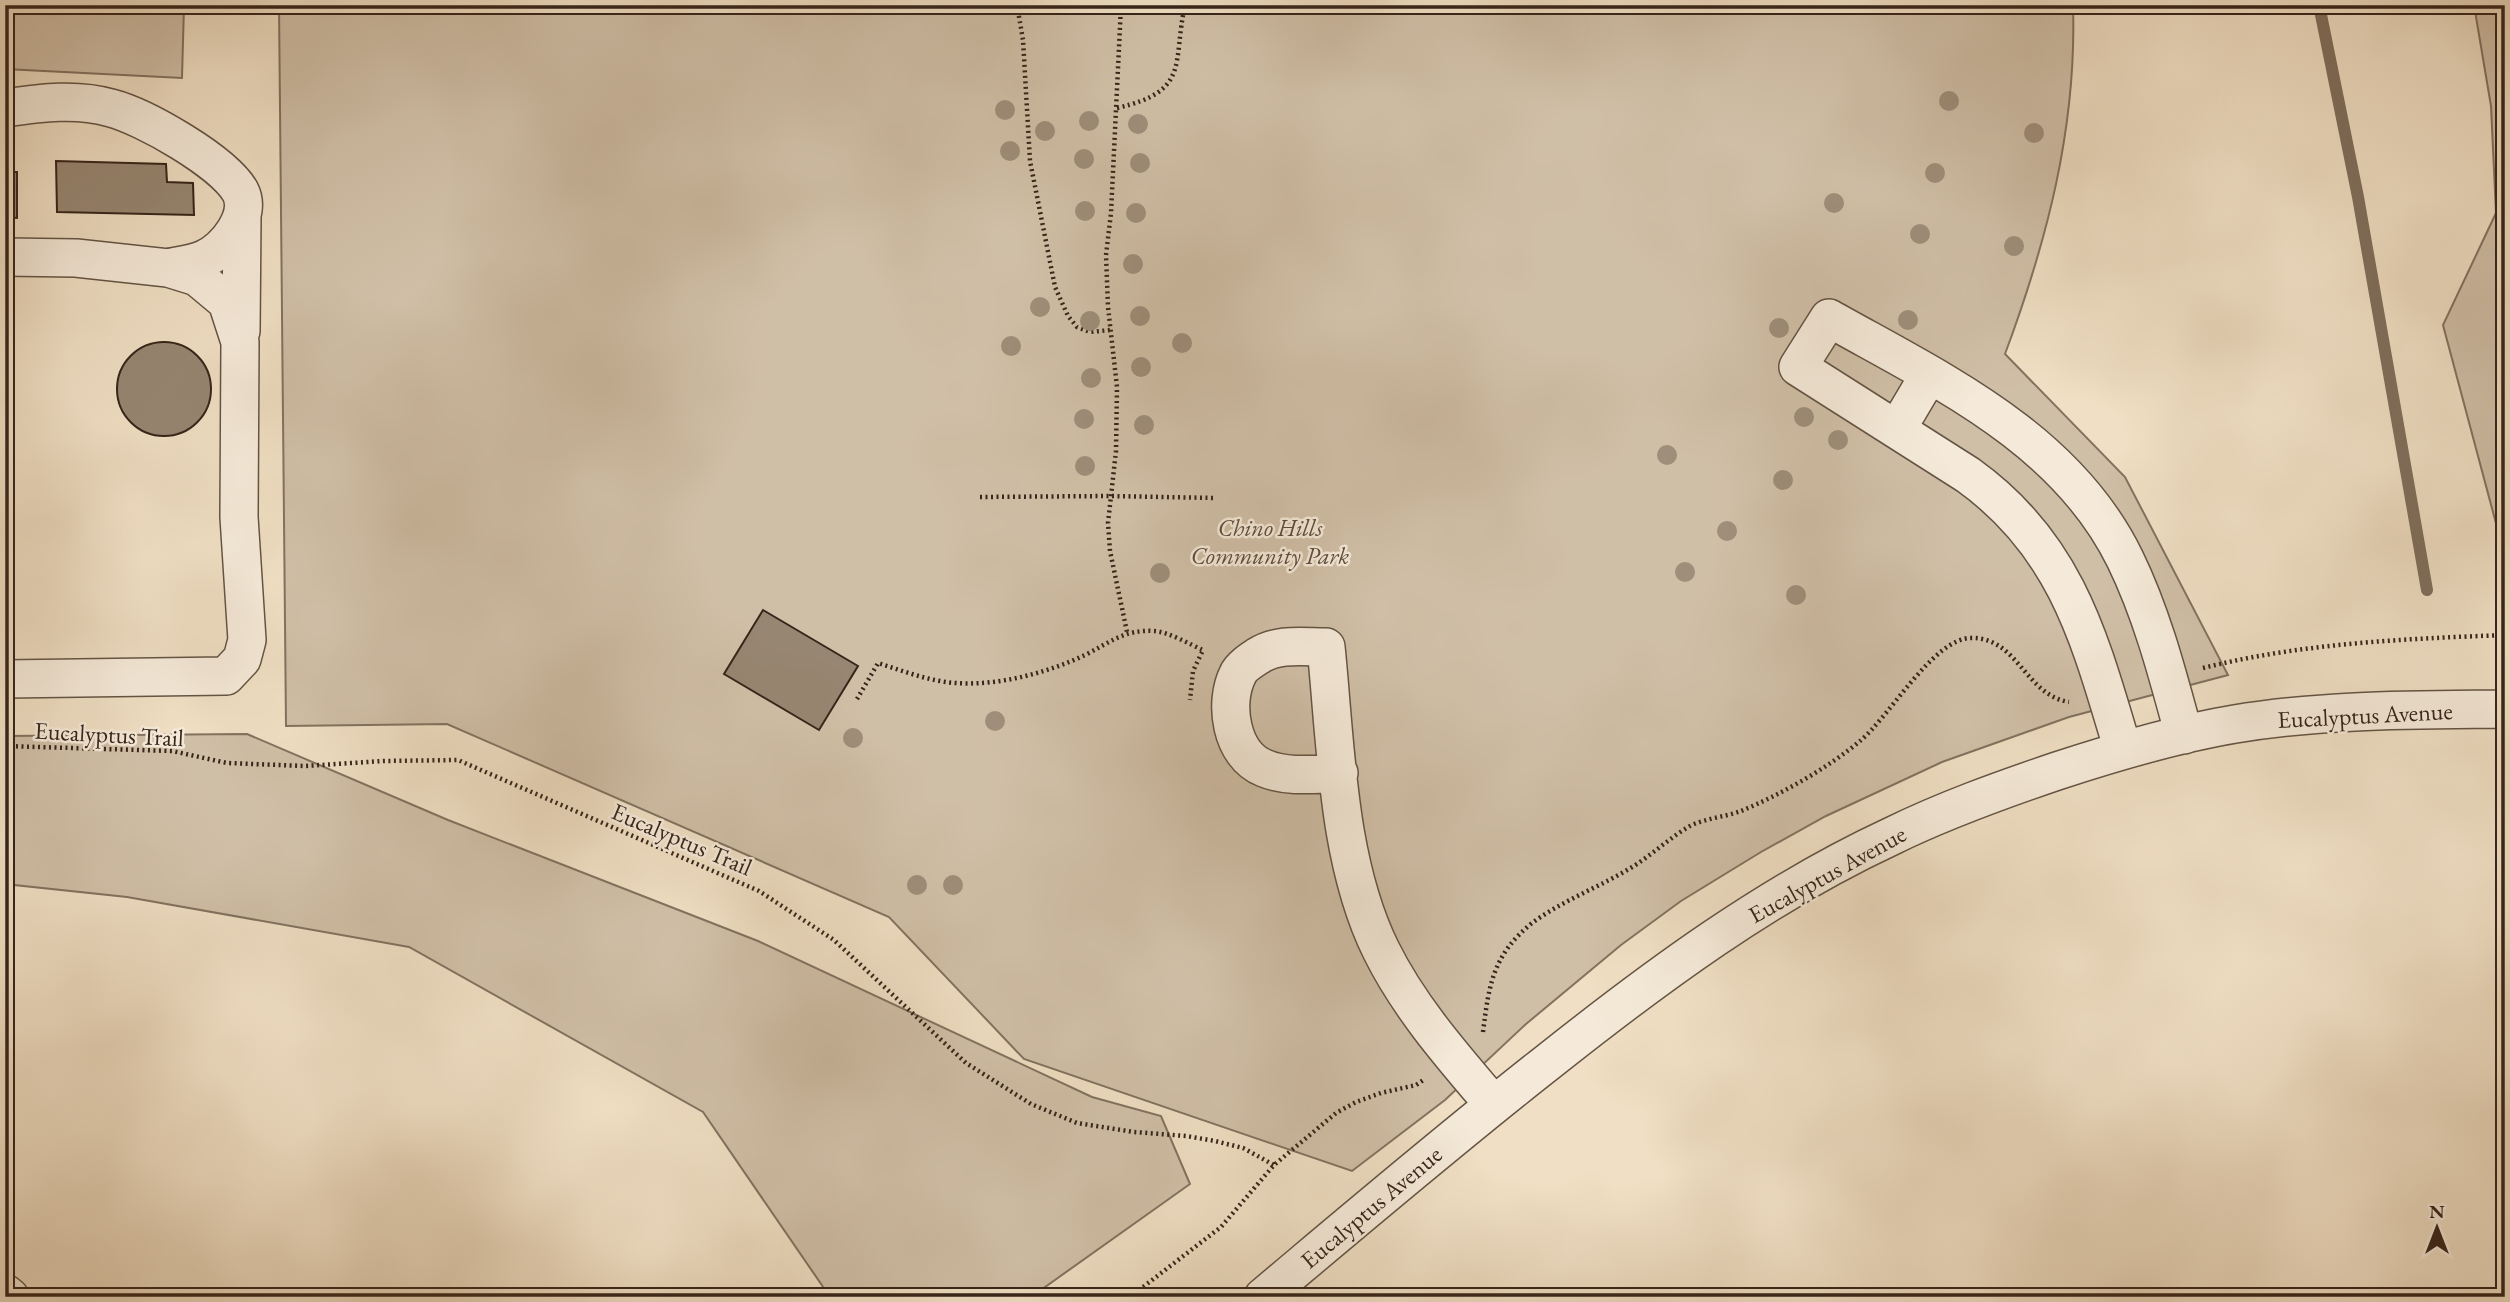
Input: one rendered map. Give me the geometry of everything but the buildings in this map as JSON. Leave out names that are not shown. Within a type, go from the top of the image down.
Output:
[{"type":"street","points":[[5,108],[40,103],[80,102],[112,108],[154,124],[225,172],[241,193],[239,517],[247,640],[242,659],[226,676],[5,679]]},
{"type":"street","points":[[168,268],[204,259],[221,250],[242,217]]},
{"type":"street","points":[[5,257],[75,258],[168,268],[197,277],[227,302],[240,342]]},
{"type":"street","points":[[2123,750],[2075,605],[2038,542],[1987,489],[1798,368],[1829,318],[1967,396],[2034,444],[2084,495],[2124,557],[2137,587],[2184,735]]},
{"type":"street","points":[[1897,429],[1929,374]]},
{"type":"street","points":[[1339,773],[1290,775],[1263,768],[1247,756],[1231,720],[1230,695],[1239,671],[1260,655],[1283,647],[1326,647],[1339,773],[1342,809],[1351,860],[1364,909],[1405,992],[1455,1059],[1494,1105]]},
{"type":"street","name":"Eucalyptus Avenue","points":[[1263,1297],[1494,1105],[1655,979],[1737,924],[1831,867],[1889,837],[1977,799],[2123,750],[2236,724],[2319,714],[2505,709]]},
{"type":"street","points":[[5,1293],[10,1297]]},
{"type":"path","points":[[1017,5],[1024,40],[1030,161],[1055,288],[1068,316],[1077,327],[1090,332],[1111,330]]},
{"type":"path","points":[[1117,108],[1154,96],[1171,82],[1179,58],[1185,5]]},
{"type":"path","points":[[2501,5],[2505,16]]},
{"type":"path","points":[[1121,6],[1111,213],[1106,255],[1108,307],[1117,387],[1116,451],[1108,523],[1110,551],[1128,632]]},
{"type":"path","points":[[980,497],[1111,495],[1214,498]]},
{"type":"path","points":[[857,699],[878,663],[916,676],[955,683],[996,681],[1042,671],[1083,656],[1128,632],[1156,631],[1203,650],[1192,671],[1190,702]]},
{"type":"path","points":[[2168,678],[2241,659],[2337,644],[2505,635]]},
{"type":"path","points":[[1130,1297],[1221,1227],[1273,1165],[1323,1123],[1356,1102],[1416,1085],[1455,1059],[1483,1032],[1492,976],[1497,963],[1519,933],[1542,915],[1651,856],[1690,827],[1743,810],[1822,768],[1849,750],[1880,722],[1920,671],[1945,647],[1960,639],[1992,640],[2005,649],[2051,697],[2073,703],[2106,695]]},
{"type":"path","name":"Eucalyptus Trail","points":[[5,746],[172,751],[227,763],[305,766],[458,760],[759,891],[834,940],[967,1063],[1031,1104],[1077,1123],[1134,1132],[1186,1136],[1243,1148],[1273,1165]]},
{"type":"path","points":[[1417,1073],[1423,1081]]},
{"type":"green space","points":[[5,5],[184,5],[182,78],[5,69]]},
{"type":"green space","name":"Chino Hills Community Park","points":[[279,5],[2073,5],[2070,95],[2056,183],[2034,269],[2005,354],[2125,477],[2228,675],[2069,717],[1942,762],[1826,816],[1761,852],[1681,901],[1621,945],[1526,1024],[1445,1100],[1352,1171],[1024,1059],[889,917],[447,724],[286,726]]},
{"type":"green space","points":[[2474,5],[2505,5],[2505,557],[2443,325],[2496,213],[2491,106]]},
{"type":"green space","points":[[247,734],[448,820],[758,941],[1092,1097],[1161,1116],[1190,1184],[1031,1297],[830,1297],[703,1112],[409,947],[127,897],[5,884],[5,736]]},
{"type":"waterway","points":[[2319,5],[2358,197],[2427,590]]}]
